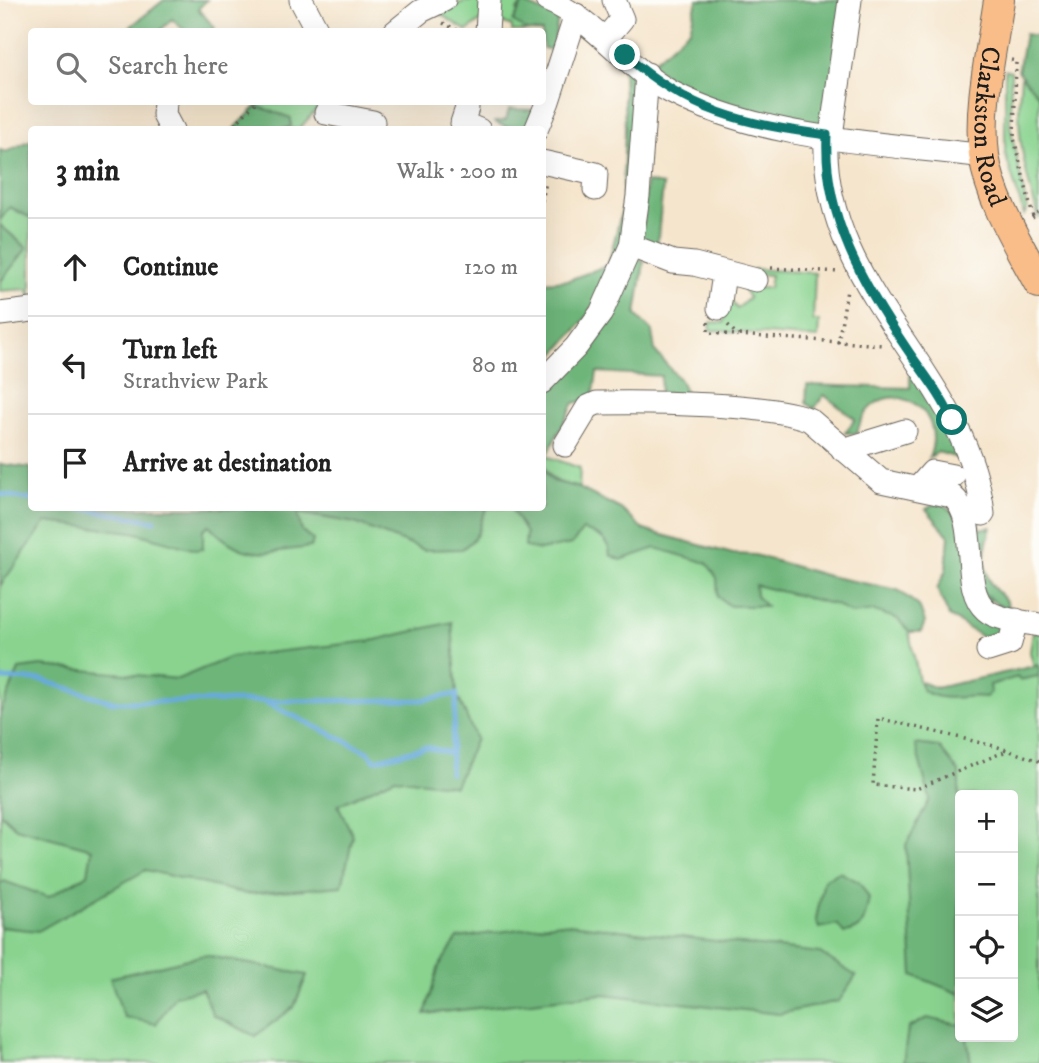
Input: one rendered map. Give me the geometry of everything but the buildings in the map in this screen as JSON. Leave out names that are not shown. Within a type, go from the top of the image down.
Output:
[{"type":"main road","name":"Clarkston Road","points":[[999,0],[984,120],[984,156],[996,194],[1039,283]]},
{"type":"street","points":[[301,0],[316,28]]},
{"type":"street","points":[[401,28],[421,11],[444,0]]},
{"type":"street","points":[[487,28],[489,0]]},
{"type":"street","points":[[547,0],[576,15],[647,74],[698,105],[733,118],[829,136],[984,156]]},
{"type":"street","points":[[606,38],[622,19],[614,0]]},
{"type":"street","points":[[850,0],[829,136],[827,181],[841,232],[873,297],[948,410],[975,475],[983,514]]},
{"type":"street","points":[[538,126],[576,15]]},
{"type":"street","points":[[546,378],[601,313],[631,246],[638,196],[647,74]]},
{"type":"street","points":[[467,108],[462,123],[469,126]]},
{"type":"street","points":[[325,115],[373,122]]},
{"type":"street","points":[[546,163],[596,174],[595,189]]},
{"type":"street","points":[[631,246],[673,262],[694,264],[724,274],[760,274]]},
{"type":"street","points":[[719,308],[724,274]]},
{"type":"street","points":[[0,314],[28,310]]},
{"type":"street","points":[[565,445],[588,407],[605,402],[797,415],[810,420],[881,481],[952,496],[960,503],[968,533],[971,574],[980,603],[986,611],[1039,625]]},
{"type":"street","points":[[843,450],[905,431]]},
{"type":"street","points":[[918,488],[932,472],[953,476]]},
{"type":"street","points":[[988,650],[1010,643],[1016,620]]},
{"type":"path","points":[[992,55],[1016,61],[1014,138],[1033,217]]},
{"type":"path","points":[[234,126],[254,105]]},
{"type":"path","points":[[760,274],[852,273]]},
{"type":"path","points":[[838,342],[841,313],[848,286]]},
{"type":"path","points":[[738,336],[897,346]]},
{"type":"path","points":[[1004,752],[916,789],[873,785],[878,718],[998,747],[1004,752],[1039,761]]},
{"type":"green space","points":[[164,0],[207,0],[198,9],[215,28],[182,28],[172,19],[163,28],[129,28]]},
{"type":"green space","points":[[480,0],[484,18],[471,28],[462,28],[437,12],[463,2]]},
{"type":"green space","points":[[697,0],[846,0],[826,120],[820,125],[775,118],[709,100],[669,79],[651,64],[690,29]]},
{"type":"green space","points":[[494,3],[523,3],[517,10],[520,25],[524,28],[512,28],[494,20]]},
{"type":"green space","points":[[523,3],[558,18],[553,50],[546,49],[546,28],[523,28],[513,22]]},
{"type":"green space","points":[[1025,34],[1039,36],[1039,96],[1018,72]]},
{"type":"green space","points":[[1026,40],[1039,41],[1039,219],[1026,172],[1020,131],[1020,89]]},
{"type":"green space","points":[[627,67],[640,87],[621,252],[586,318],[546,365],[546,282],[569,280],[608,265],[622,210],[625,128],[623,70]]},
{"type":"green space","points":[[1005,70],[1011,71],[1010,125],[1027,209],[1024,215],[1005,153]]},
{"type":"green space","points":[[320,105],[302,126],[291,126],[257,106]]},
{"type":"green space","points":[[257,106],[291,118],[291,126],[237,126]]},
{"type":"green space","points":[[509,109],[533,110],[525,126],[503,126],[495,122],[506,120]]},
{"type":"green space","points":[[28,141],[28,216],[10,207],[0,220],[0,150],[6,152]]},
{"type":"green space","points":[[646,182],[663,185],[657,247],[642,238]]},
{"type":"green space","points":[[10,207],[28,216],[28,289],[0,291],[0,282],[27,248],[0,225],[0,220]]},
{"type":"green space","points":[[0,225],[27,248],[0,282]]},
{"type":"green space","points":[[637,258],[644,262],[636,315],[652,331],[655,351],[680,380],[687,395],[660,393],[661,376],[597,372],[593,399],[574,403],[546,456],[546,388]]},
{"type":"green space","points":[[754,269],[815,273],[813,321],[819,321],[818,338],[710,330],[711,322],[724,323],[725,303],[729,298],[737,309],[749,298],[743,288],[769,288],[771,275],[754,274]]},
{"type":"green space","points":[[910,362],[964,460],[938,452],[929,458],[933,438],[929,421],[920,408],[907,400],[893,398],[878,402],[866,413],[857,433],[845,433],[855,419],[824,395],[814,409],[806,403],[807,385],[910,388]]},
{"type":"green space","points":[[546,456],[580,468],[579,488],[561,483],[548,474]]},
{"type":"green space","points":[[0,464],[28,468],[28,511],[486,511],[475,537],[462,549],[424,550],[355,523],[297,513],[302,531],[313,540],[311,547],[268,552],[245,550],[233,545],[209,525],[203,530],[203,549],[196,550],[133,532],[46,522],[0,586]]},
{"type":"green space","points":[[546,473],[553,481],[579,488],[621,509],[644,530],[733,554],[755,555],[828,576],[898,590],[919,606],[925,622],[921,632],[909,632],[898,619],[874,611],[852,614],[836,605],[755,585],[756,596],[766,606],[730,606],[718,597],[717,578],[707,563],[656,548],[621,560],[610,555],[602,538],[583,530],[572,544],[540,550],[525,547],[526,533],[513,511],[546,511]]},
{"type":"green space","points":[[0,481],[28,505],[28,511],[546,509],[900,611],[909,632],[919,681],[936,688],[1034,667],[1030,652],[1033,632],[1039,632],[1039,1063],[0,1063]]},
{"type":"green space","points":[[935,504],[945,505],[955,515],[1000,627],[995,637],[984,638],[949,616],[937,589],[946,570],[949,536],[926,509]]},
{"type":"green space","points":[[977,509],[979,529],[991,527],[985,554],[987,575],[1009,608],[998,605],[983,592],[970,511]]},
{"type":"green space","points":[[452,622],[457,694],[476,739],[455,786],[395,778],[338,805],[353,836],[342,886],[246,894],[146,870],[38,931],[0,927],[0,884],[4,881],[48,897],[88,874],[92,849],[16,828],[0,813],[0,714],[19,669],[41,666],[178,679],[231,657],[371,641]]},
{"type":"green space","points":[[1039,665],[1039,676],[1019,680],[1018,677],[990,685],[991,692],[986,697],[940,697],[923,691],[919,681],[936,688]]},
{"type":"green space","points":[[915,744],[939,747],[959,772],[959,790],[955,790],[955,992],[913,975],[906,845],[930,799]]},
{"type":"green space","points":[[839,872],[859,882],[869,898],[861,926],[844,933],[837,924],[819,928],[816,919],[824,880]]},
{"type":"green space","points":[[560,923],[820,953],[856,976],[839,1001],[779,1014],[602,994],[425,1014],[439,966],[458,938]]},
{"type":"green space","points":[[204,955],[307,975],[294,1007],[255,1036],[213,1015],[202,989],[175,996],[156,1024],[124,1017],[110,978]]},
{"type":"green space","points":[[927,1018],[955,1024],[955,1042],[968,1042],[971,1063],[903,1063],[908,1028]]},
{"type":"waterway","points":[[0,494],[28,499]]},
{"type":"waterway","points":[[96,511],[155,521]]},
{"type":"waterway","points":[[0,679],[41,680],[113,702],[263,701],[368,752],[375,760],[426,747],[451,753],[450,773]]},
{"type":"waterway","points":[[268,701],[422,700],[457,694],[451,753]]},
{"type":"route","points":[[625,55],[667,89],[698,105],[733,118],[780,129],[827,135],[827,181],[841,232],[873,297],[952,420]]}]
